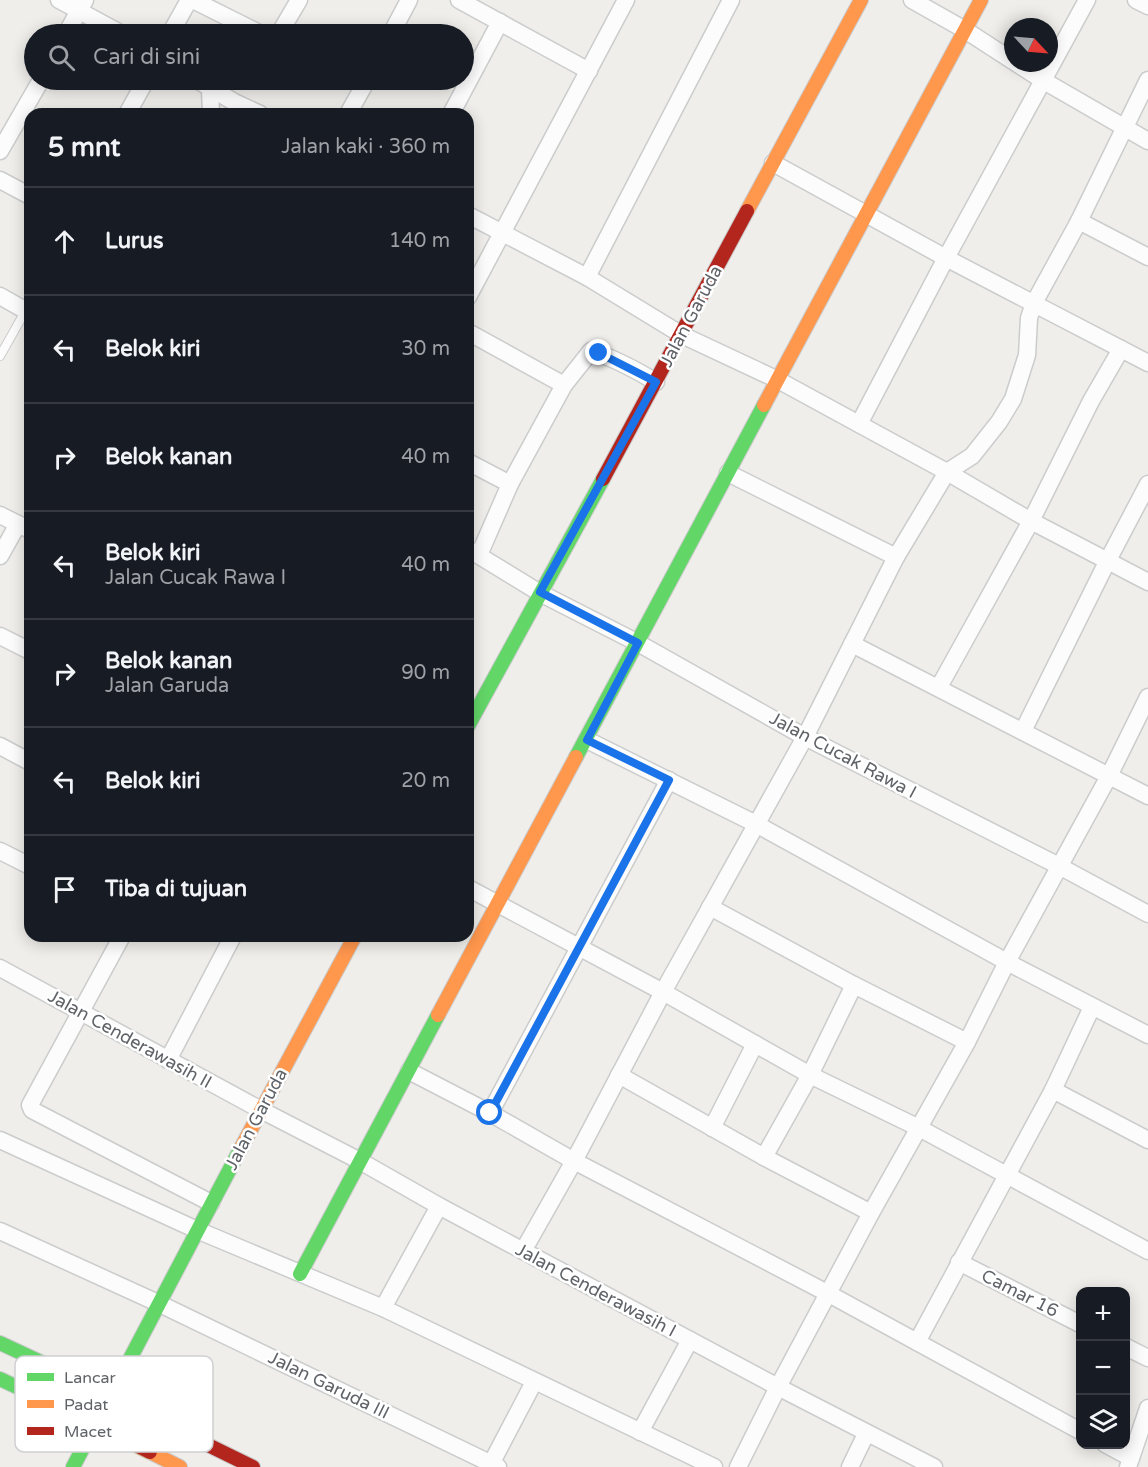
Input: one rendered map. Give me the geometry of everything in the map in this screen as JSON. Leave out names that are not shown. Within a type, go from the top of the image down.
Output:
[{"type":"main road","name":"Jalan Garuda","points":[[474,715],[861,0]]},
{"type":"main road","points":[[300,1274],[981,0]]},
{"type":"main road","name":"Jalan Garuda","points":[[132,1356],[211,1203],[352,942]]},
{"type":"main road","points":[[0,1343],[28,1356]]},
{"type":"main road","points":[[0,1379],[15,1386]]},
{"type":"main road","points":[[213,1447],[253,1467]]},
{"type":"main road","name":"Jalan Garuda","points":[[73,1467],[81,1452]]},
{"type":"main road","points":[[150,1452],[180,1467]]},
{"type":"street","points":[[59,0],[82,6],[108,24]]},
{"type":"street","points":[[176,24],[191,0],[240,24]]},
{"type":"street","points":[[285,24],[299,0]]},
{"type":"street","points":[[396,24],[409,0]]},
{"type":"street","points":[[459,0],[589,70]]},
{"type":"street","points":[[474,286],[626,0]]},
{"type":"street","points":[[587,277],[731,0]]},
{"type":"street","points":[[912,0],[1004,55]]},
{"type":"street","points":[[859,424],[946,258],[1087,0]]},
{"type":"street","points":[[1136,0],[1148,6]]},
{"type":"street","points":[[72,24],[82,6]]},
{"type":"street","points":[[474,71],[500,22]]},
{"type":"street","points":[[1030,72],[1148,141]]},
{"type":"street","points":[[523,1251],[805,736],[897,557],[947,472],[972,456],[999,422],[1012,399],[1027,355],[1029,318],[1034,303],[1079,221],[1148,80]]},
{"type":"street","points":[[25,108],[35,90]]},
{"type":"street","points":[[130,108],[140,90]]},
{"type":"street","points":[[205,90],[209,108]]},
{"type":"street","points":[[214,90],[249,108]]},
{"type":"street","points":[[350,108],[357,90]]},
{"type":"street","points":[[454,108],[464,90]]},
{"type":"street","points":[[0,152],[24,110]]},
{"type":"street","points":[[773,163],[946,258],[1148,363]]},
{"type":"street","points":[[0,180],[24,193]]},
{"type":"street","points":[[474,218],[587,277],[682,334],[778,380],[947,472],[1031,521],[1148,582]]},
{"type":"street","points":[[1079,221],[1148,257]]},
{"type":"street","points":[[0,296],[24,309]]},
{"type":"street","points":[[474,335],[564,385]]},
{"type":"street","points":[[939,687],[1031,521],[1091,401],[1121,349]]},
{"type":"street","points":[[474,550],[564,385],[591,351],[656,382]]},
{"type":"street","points":[[474,465],[510,484]]},
{"type":"street","points":[[728,472],[897,557]]},
{"type":"street","points":[[1023,731],[1107,561],[1148,484]]},
{"type":"street","points":[[0,515],[24,527],[0,556]]},
{"type":"street","name":"Jalan Cucak Rawa I","points":[[474,553],[540,592],[638,643],[805,736],[1148,914]]},
{"type":"street","points":[[0,636],[24,648]]},
{"type":"street","points":[[852,644],[1148,796]]},
{"type":"street","points":[[738,1467],[871,1213],[967,1042],[1148,697]]},
{"type":"street","points":[[587,740],[756,824],[1007,962],[1148,1035]]},
{"type":"street","points":[[0,746],[24,759]]},
{"type":"street","points":[[490,1113],[669,780]]},
{"type":"street","points":[[0,851],[24,863]]},
{"type":"street","points":[[474,891],[663,992],[810,1075],[919,1128],[1148,1251]]},
{"type":"street","points":[[710,907],[854,985],[967,1042]]},
{"type":"street","points":[[119,942],[31,1100],[30,1108],[211,1203]]},
{"type":"street","points":[[168,1060],[230,942]]},
{"type":"street","name":"Jalan Cenderawasih II","points":[[0,968],[261,1110]]},
{"type":"street","points":[[764,1157],[810,1075],[854,985]]},
{"type":"street","points":[[917,1342],[1053,1090],[1092,1007]]},
{"type":"street","points":[[712,1128],[755,1044]]},
{"type":"street","points":[[409,1071],[490,1113],[574,1161],[829,1294],[1076,1429]]},
{"type":"street","points":[[619,1075],[764,1157],[871,1213]]},
{"type":"street","points":[[1053,1090],[1148,1140]]},
{"type":"street","name":"Jalan Cenderawasih I","points":[[261,1110],[866,1434],[934,1467]]},
{"type":"street","points":[[0,1140],[197,1230],[383,1308],[714,1467]]},
{"type":"street","points":[[383,1308],[439,1206]]},
{"type":"street","points":[[0,1231],[160,1304]]},
{"type":"street","name":"Camar 16","points":[[959,1262],[1076,1322]]},
{"type":"street","name":"Jalan Garuda III","points":[[160,1304],[495,1465]]},
{"type":"street","points":[[640,1432],[690,1340]]},
{"type":"street","points":[[1130,1349],[1148,1358]]},
{"type":"street","points":[[495,1465],[534,1382]]},
{"type":"street","points":[[1111,1449],[1129,1463],[1148,1408]]},
{"type":"street","points":[[850,1467],[866,1434]]},
{"type":"lane","points":[[0,356],[24,317]]},
{"type":"traffic: fast","points":[[576,757],[764,405]]},
{"type":"traffic: fast","points":[[474,715],[603,479]]},
{"type":"traffic: fast","points":[[300,1274],[438,1015]]},
{"type":"traffic: fast","points":[[131,1356],[241,1148]]},
{"type":"traffic: fast","points":[[0,1343],[28,1356]]},
{"type":"traffic: fast","points":[[0,1379],[15,1386]]},
{"type":"traffic: fast","points":[[73,1467],[81,1452]]},
{"type":"traffic: slow","points":[[747,211],[861,0]]},
{"type":"traffic: slow","points":[[764,405],[981,0]]},
{"type":"traffic: slow","points":[[438,1015],[576,757]]},
{"type":"traffic: slow","points":[[241,1148],[352,942]]},
{"type":"traffic: slow","points":[[150,1452],[180,1467]]},
{"type":"traffic: jam","points":[[603,479],[747,211]]},
{"type":"traffic: jam","points":[[213,1447],[253,1467]]},
{"type":"route","points":[[490,1113],[669,780],[587,740],[638,643],[540,592],[656,382],[599,353]]}]
